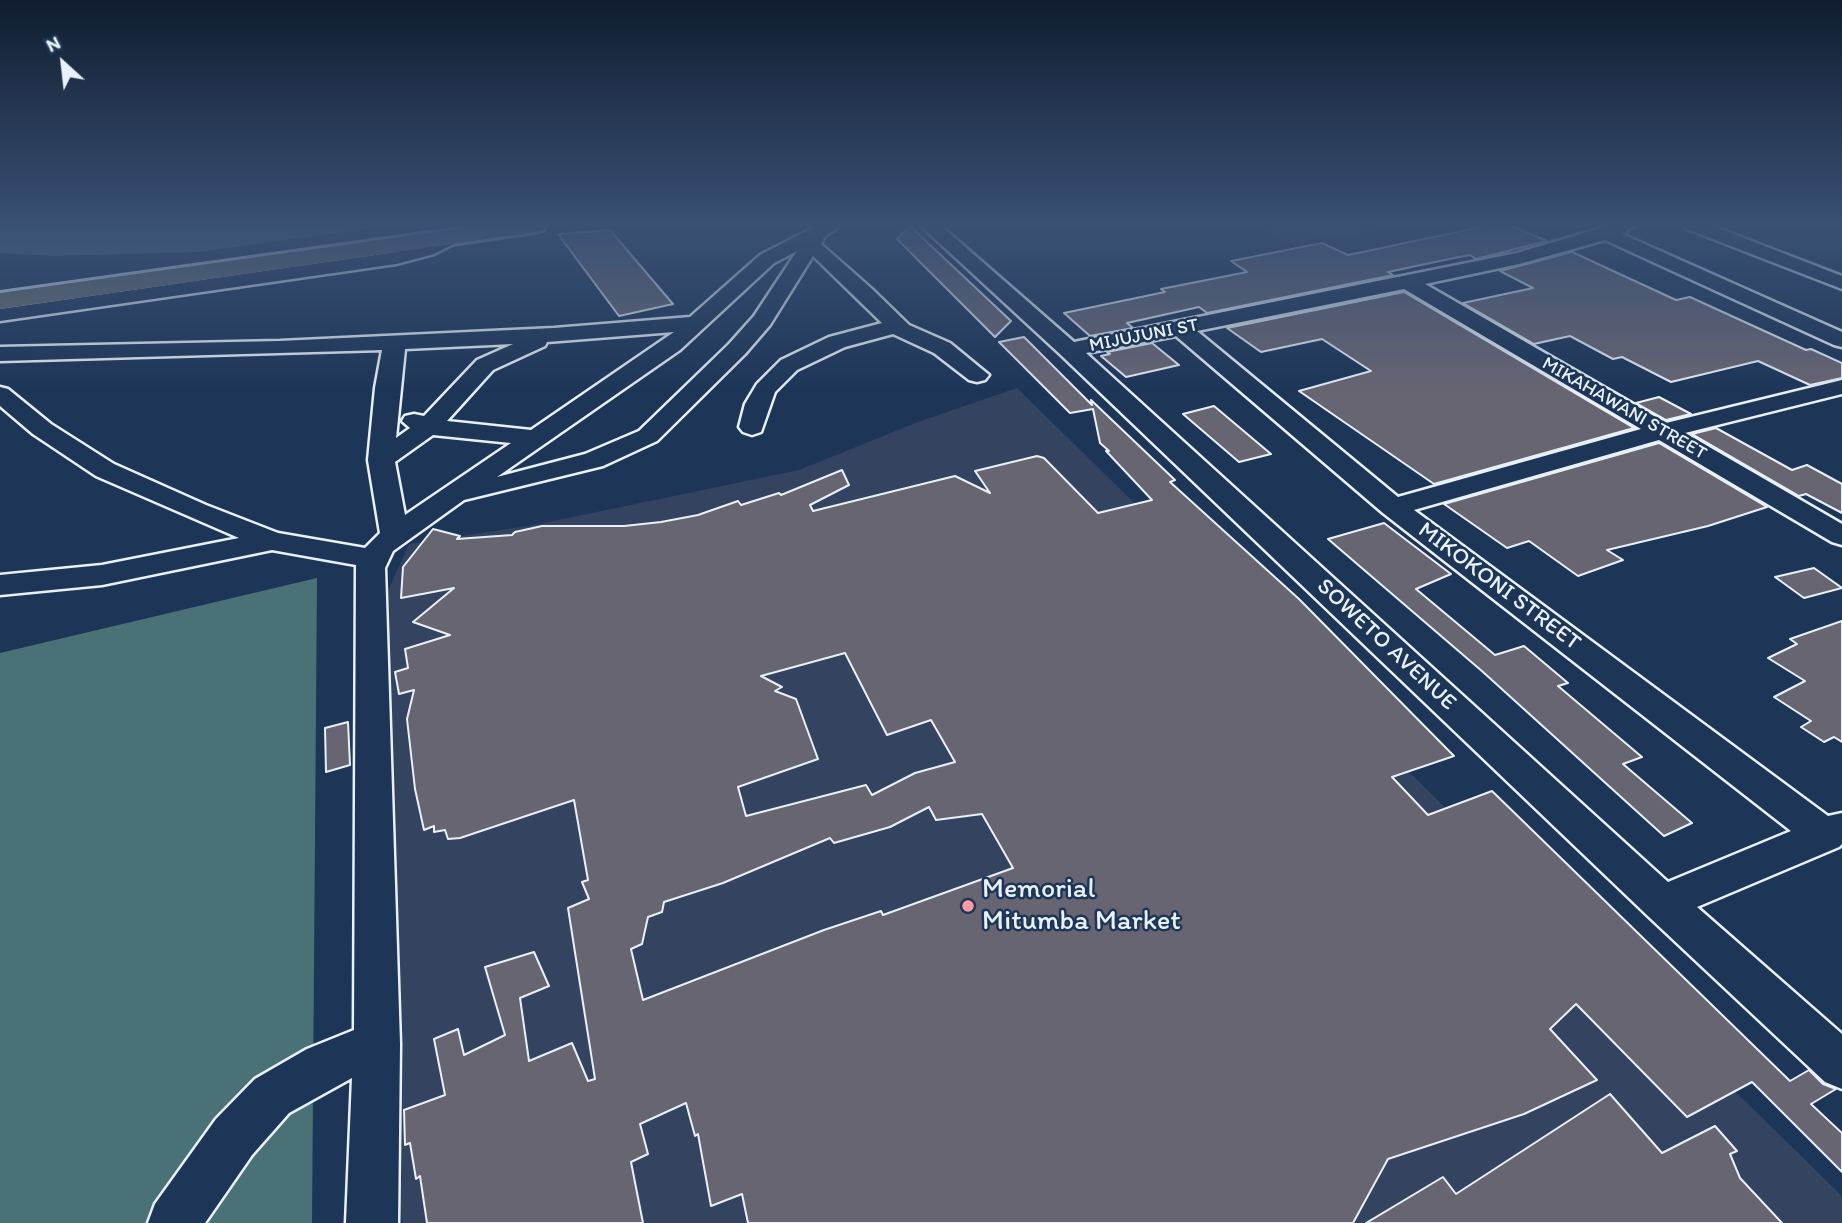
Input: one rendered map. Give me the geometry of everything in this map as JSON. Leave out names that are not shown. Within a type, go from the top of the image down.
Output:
[{"type":"highway","points":[[0,301],[134,282]]},
{"type":"street","points":[[0,315],[229,282]]},
{"type":"street","points":[[372,1223],[377,1044],[370,568],[373,559],[383,545],[396,535],[672,345],[699,323],[740,282]]},
{"type":"street","points":[[450,498],[594,460],[648,436],[737,349],[762,320],[788,282]]},
{"type":"street","points":[[861,282],[897,326],[942,348],[976,375]]},
{"type":"street","name":"SOWETO AVENUE","points":[[992,282],[1663,903],[1842,1065]]},
{"type":"street","name":"MIJUJUNI ST","points":[[1069,351],[1407,282]]},
{"type":"street","name":"MIKAHAWANI STREET","points":[[1407,282],[1842,536]]},
{"type":"street","points":[[1724,282],[1842,340]]},
{"type":"street","points":[[0,354],[280,348],[554,335],[699,323]]},
{"type":"street","points":[[752,427],[757,404],[765,389],[789,365],[838,342],[897,326]]},
{"type":"street","name":"MIKOKONI STREET","points":[[1181,329],[1393,508],[1834,831]]},
{"type":"street","points":[[382,460],[428,427],[485,365],[554,335]]},
{"type":"street","points":[[395,342],[382,460],[396,535]]},
{"type":"street","points":[[1393,508],[1663,431],[1842,387]]},
{"type":"street","points":[[0,394],[42,429],[105,470],[196,511],[272,541],[373,559]]},
{"type":"street","points":[[387,411],[428,427],[534,438]]},
{"type":"street","points":[[0,585],[102,575],[272,541]]},
{"type":"street","points":[[1663,903],[1834,831]]},
{"type":"street","points":[[174,1223],[234,1138],[272,1096],[324,1066],[377,1044]]},
{"type":"shaded area","name":"Memorial Mitumba Market","points":[[1017,388],[1842,1196],[1842,1223],[403,1223],[392,1190],[402,1179],[397,1117],[382,604],[409,544],[534,525],[799,470],[918,422]]},
{"type":"green space","points":[[317,578],[312,1223],[0,1223],[0,653]]},
{"type":"building","points":[[594,282],[654,282],[673,304],[619,316]]},
{"type":"building","points":[[940,282],[970,282],[1011,321],[995,337]]},
{"type":"building","points":[[1196,282],[1358,282],[1207,313],[1199,307],[1127,323],[1133,328],[1090,336],[1064,313],[1165,292],[1161,289]]},
{"type":"building","points":[[1521,282],[1637,282],[1676,300],[1690,297],[1806,350],[1811,349],[1842,363],[1842,378],[1810,385],[1758,361],[1671,382],[1622,357],[1613,359],[1570,336],[1534,344],[1463,303],[1533,288]]},
{"type":"building","points":[[1404,292],[1634,428],[1434,484],[1299,391],[1371,371],[1322,339],[1261,352],[1227,328]]},
{"type":"building","name":"Memorial Mitumba Market","points":[[1024,337],[1092,405],[1091,400],[1175,480],[1170,482],[1299,599],[1454,756],[1392,777],[1428,815],[1492,791],[1790,1081],[1809,1070],[1823,1084],[1836,1089],[1811,1104],[1842,1133],[1842,1172],[1752,1082],[1687,1117],[1576,1004],[1550,1029],[1597,1080],[1524,1114],[1388,1159],[1353,1223],[748,1223],[742,1194],[711,1206],[698,1134],[695,1136],[686,1103],[640,1124],[648,1154],[631,1162],[643,1223],[427,1223],[420,1176],[416,1179],[410,1143],[405,1145],[404,1110],[445,1095],[434,1039],[458,1029],[464,1055],[505,1035],[485,967],[534,952],[549,986],[520,998],[529,1061],[572,1043],[588,1081],[595,1079],[568,908],[589,899],[582,882],[588,880],[574,800],[460,838],[448,839],[445,830],[434,832],[434,826],[424,830],[415,789],[407,719],[414,690],[399,694],[395,672],[408,668],[405,649],[450,635],[413,622],[454,588],[401,598],[403,567],[433,529],[460,536],[457,539],[512,535],[542,526],[624,526],[661,522],[698,515],[738,501],[741,505],[779,493],[781,495],[842,470],[849,485],[810,505],[813,511],[955,476],[990,493],[975,471],[1037,456],[1044,458],[1098,513],[1152,500],[1100,443],[1093,409],[1070,413],[999,342]],"holes":[[[845,653],[887,735],[931,720],[955,762],[915,773],[872,795],[866,785],[746,816],[738,787],[818,759],[796,699],[775,691],[782,687],[761,676]],[[929,807],[936,820],[982,814],[1013,868],[883,915],[881,911],[824,930],[643,1000],[631,949],[642,944],[648,917],[662,912],[664,902],[723,883],[830,838],[834,843],[890,827]]]},
{"type":"building","points":[[1152,343],[1179,365],[1126,377],[1101,356],[1110,354],[1107,352]]},
{"type":"building","points":[[1659,397],[1691,414],[1666,420],[1636,403]]},
{"type":"building","points":[[1214,406],[1271,454],[1239,462],[1183,414]]},
{"type":"building","points":[[1716,428],[1792,470],[1807,465],[1842,484],[1842,513],[1806,494],[1799,496],[1692,434]]},
{"type":"building","points":[[1659,443],[1767,507],[1708,526],[1607,550],[1623,560],[1578,576],[1529,541],[1507,548],[1444,504]]},
{"type":"building","points":[[1384,523],[1451,574],[1416,589],[1495,655],[1524,646],[1568,683],[1558,686],[1642,757],[1623,764],[1692,823],[1664,836],[1483,672],[1328,539]]},
{"type":"building","points":[[1814,568],[1842,588],[1804,598],[1775,577]]},
{"type":"building","points":[[1842,621],[1842,742],[1834,737],[1824,742],[1801,727],[1811,721],[1774,697],[1805,681],[1768,658],[1797,644],[1790,639]]},
{"type":"building","points":[[348,722],[350,765],[326,772],[325,728]]},
{"type":"building","points":[[1610,1094],[1662,1153],[1715,1126],[1737,1151],[1730,1154],[1740,1178],[1782,1223],[1366,1223],[1443,1177],[1456,1194]]},
{"type":"place","name":"Memorial Mitumba Market","points":[[968,906]]}]
